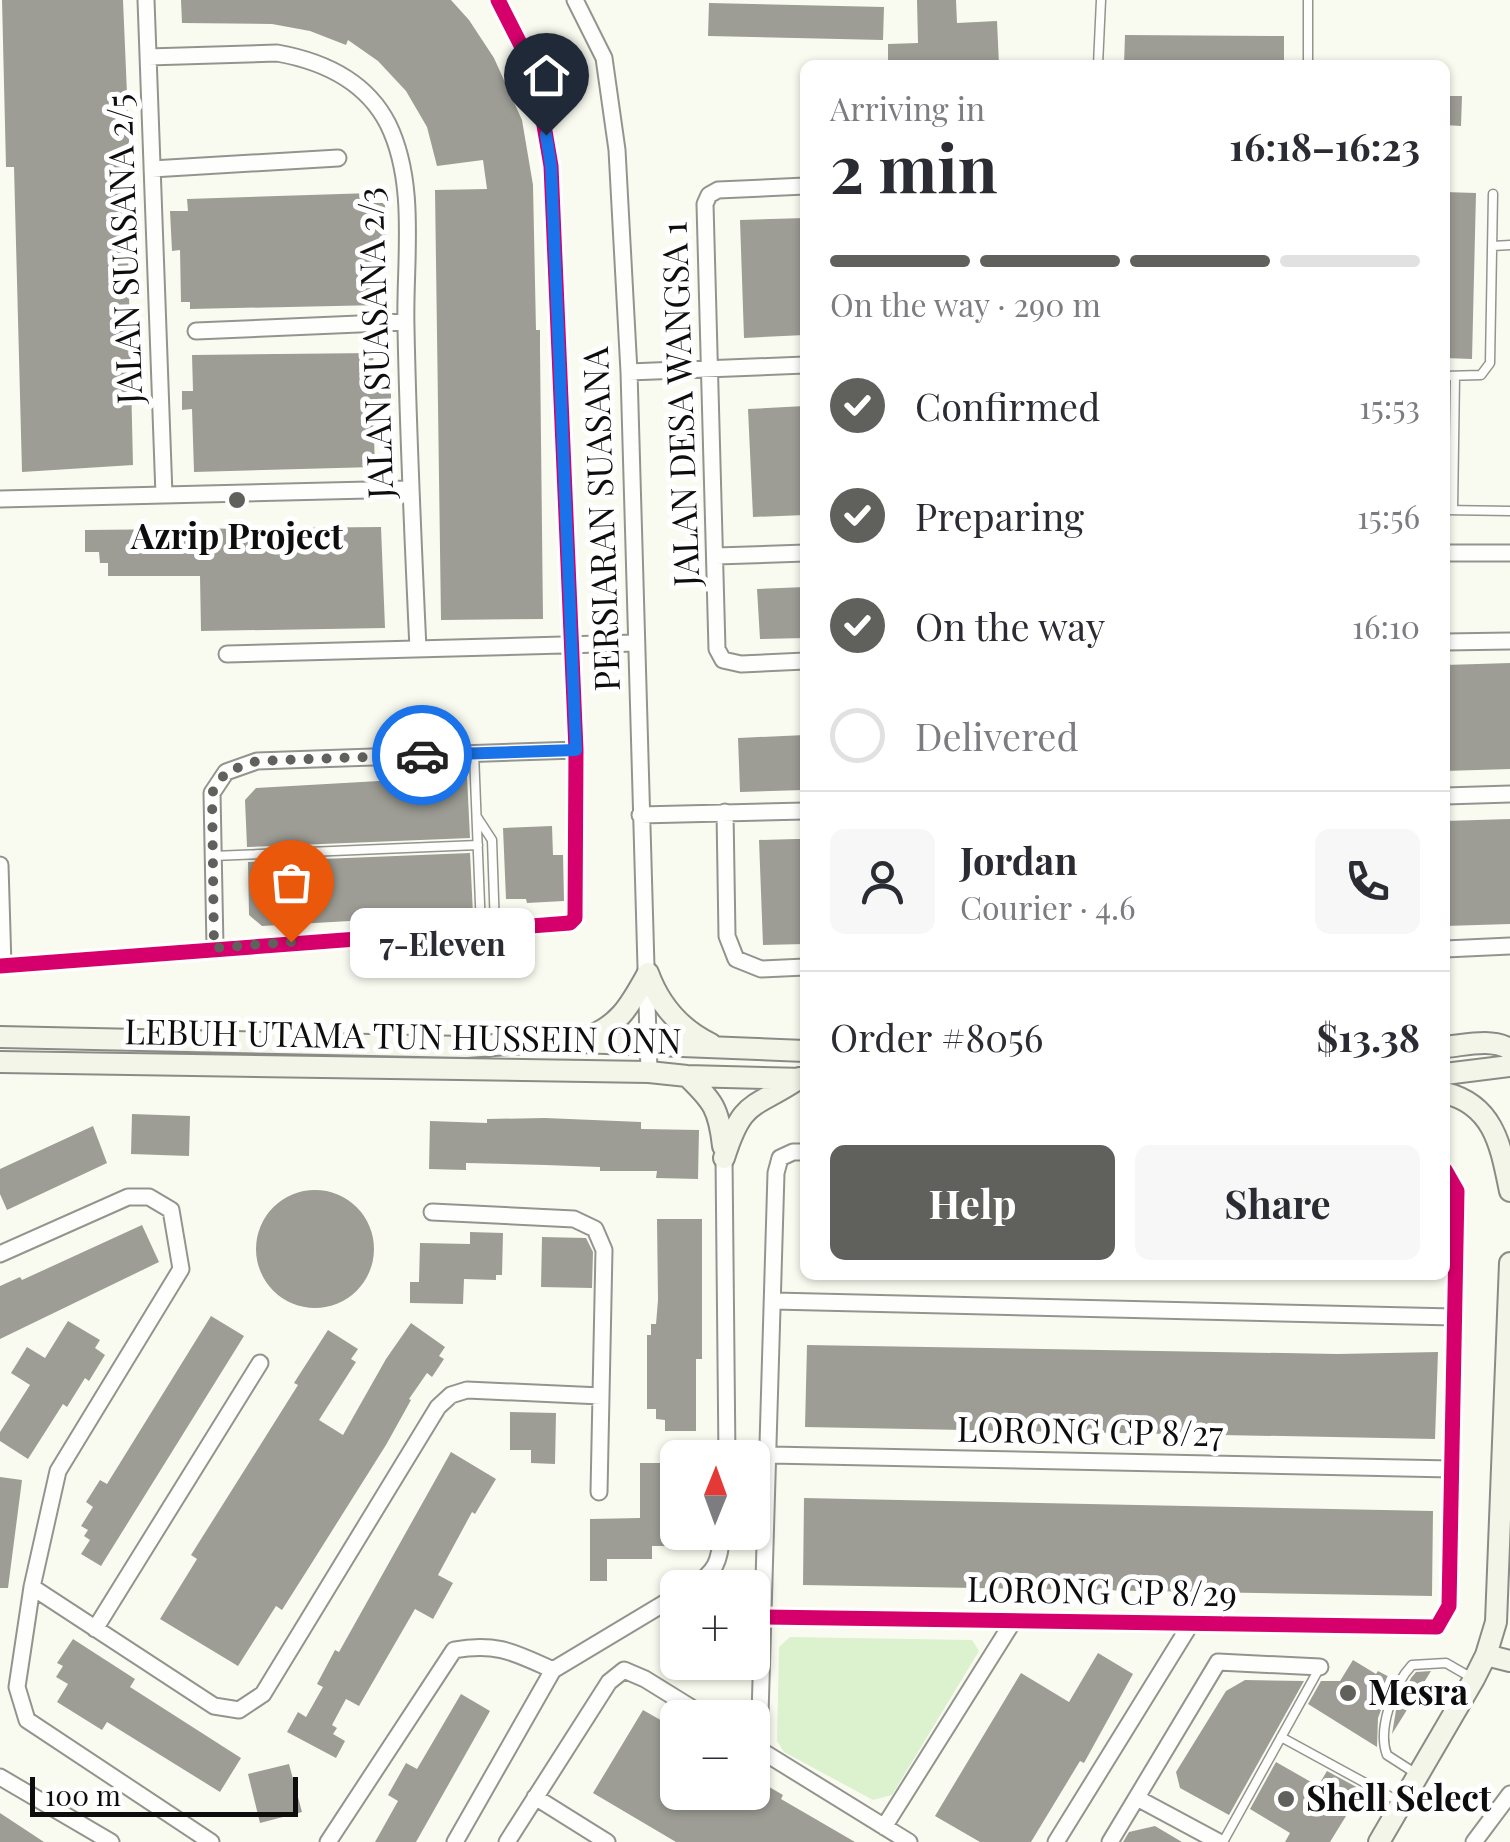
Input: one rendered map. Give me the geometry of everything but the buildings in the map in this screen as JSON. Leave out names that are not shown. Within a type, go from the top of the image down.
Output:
[{"type":"main road","points":[[570,1042],[612,1026],[630,1007],[648,973]]},
{"type":"main road","points":[[648,973],[670,1014],[694,1035],[722,1048]]},
{"type":"main road","points":[[1450,1038],[1510,1032]]},
{"type":"main road","name":"LEBUH UTAMA TUN HUSSEIN ONN","points":[[0,1036],[466,1047],[570,1042],[800,1050]]},
{"type":"main road","points":[[1450,1046],[1487,1042],[1510,1049]]},
{"type":"main road","name":"LEBUH UTAMA TUN HUSSEIN ONN","points":[[0,1062],[800,1078]]},
{"type":"main road","points":[[1450,1073],[1510,1066]]},
{"type":"main road","points":[[687,1076],[712,1100],[720,1116],[724,1158]]},
{"type":"main road","points":[[724,1158],[735,1124],[746,1109],[800,1079]]},
{"type":"main road","points":[[1450,1095],[1476,1106],[1489,1121],[1499,1139],[1510,1191]]},
{"type":"main road","points":[[1379,1842],[1474,1679],[1496,1622],[1510,1264]]},
{"type":"main road","points":[[1486,1655],[1510,1661]]},
{"type":"street","name":"JALAN SUASANA 2/5","points":[[146,0],[164,495]]},
{"type":"street","points":[[0,866],[1,966],[570,923],[575,918],[576,750],[551,166],[535,73],[498,0]]},
{"type":"street","name":"PERSIARAN SUASANA","points":[[575,0],[604,58],[611,92],[629,372],[649,1072]]},
{"type":"street","name":"JALAN SUASANA 2/3","points":[[148,57],[277,53],[298,57],[338,72],[372,101],[388,124],[405,190],[410,489],[418,649]]},
{"type":"street","points":[[152,169],[338,158]]},
{"type":"street","name":"JALAN DESA WANGSA 1","points":[[800,186],[718,190],[709,195],[705,204],[717,649],[723,660],[741,664],[800,661]]},
{"type":"street","points":[[196,332],[406,322]]},
{"type":"street","points":[[629,372],[800,365]]},
{"type":"street","points":[[0,499],[410,489]]},
{"type":"street","points":[[716,556],[800,553]]},
{"type":"street","points":[[1450,553],[1510,553]]},
{"type":"street","points":[[1450,642],[1510,641]]},
{"type":"street","points":[[227,654],[636,643]]},
{"type":"street","points":[[214,948],[212,793],[226,772],[257,761],[576,750]]},
{"type":"street","points":[[1450,796],[1510,794]]},
{"type":"street","points":[[640,815],[800,811]]},
{"type":"street","points":[[726,812],[726,936],[736,959],[760,968],[800,967]]},
{"type":"street","points":[[1450,949],[1510,946]]},
{"type":"street","points":[[770,1455],[776,1173],[780,1158],[800,1152]]},
{"type":"street","points":[[724,1158],[727,1440]]},
{"type":"street","points":[[1450,1178],[1457,1190],[1451,1469]]},
{"type":"street","points":[[0,1254],[128,1197],[149,1197],[171,1210],[181,1269],[58,1471],[32,1587],[17,1687],[28,1720],[211,1842]]},
{"type":"street","points":[[432,1212],[574,1219],[595,1229],[604,1250],[599,1492]]},
{"type":"street","points":[[774,1300],[1454,1317]]},
{"type":"street","points":[[95,1629],[260,1362]]},
{"type":"street","points":[[32,1587],[214,1706],[239,1710],[263,1694],[438,1407],[450,1395],[467,1390],[601,1396]]},
{"type":"street","name":"LORONG CP 8/27","points":[[770,1455],[1451,1469]]},
{"type":"street","name":"LORONG CP 8/29","points":[[770,1616],[1437,1628],[1448,1606],[1451,1469]]},
{"type":"street","points":[[455,1842],[553,1670],[660,1607]]},
{"type":"street","points":[[884,1827],[1014,1620]]},
{"type":"street","points":[[1056,1842],[1190,1625]]},
{"type":"street","points":[[328,1842],[454,1650],[483,1644],[553,1670]]},
{"type":"street","points":[[1110,1842],[1218,1662],[1320,1667]]},
{"type":"street","points":[[507,1842],[609,1682],[624,1670],[680,1700]]},
{"type":"street","points":[[770,1756],[909,1842]]},
{"type":"street","points":[[0,1777],[112,1842]]},
{"type":"street","points":[[1474,1842],[1510,1794]]},
{"type":"street","points":[[535,1798],[607,1842]]},
{"type":"street","points":[[1137,1798],[1217,1841]]},
{"type":"lane","points":[[1098,60],[1100,0]]},
{"type":"lane","points":[[1308,0],[1308,60]]},
{"type":"lane","points":[[1450,376],[1481,375],[1490,363],[1493,194]]},
{"type":"lane","points":[[1493,246],[1510,246]]},
{"type":"lane","points":[[1450,510],[1510,511]]},
{"type":"lane","points":[[474,754],[478,845],[488,929]]},
{"type":"lane","points":[[476,816],[492,840],[488,929]]},
{"type":"lane","points":[[213,856],[478,845]]},
{"type":"lane","points":[[1420,1775],[1393,1761],[1384,1751],[1385,1729],[1404,1674],[1412,1665],[1446,1664],[1474,1679]]},
{"type":"lane","points":[[1217,1841],[1320,1667]]},
{"type":"lane","points":[[1281,1737],[1403,1804]]},
{"type":"green space","points":[[790,1637],[972,1640],[979,1651],[892,1795],[873,1800],[784,1752],[777,1741],[779,1647]]},
{"type":"cycle path","points":[[0,966],[570,923],[575,918],[576,750],[551,166],[535,73],[498,0]]},
{"type":"cycle path","points":[[770,1617],[1437,1627],[1449,1606],[1457,1191],[1450,1179]]},
{"type":"way so far","points":[[291,942],[214,948],[212,793],[226,772],[257,761],[422,755]]},
{"type":"place","name":"Azrip Project","points":[[237,500]]},
{"type":"place","name":"7-Eleven","points":[[291,942]]},
{"type":"place","name":"Mesra","points":[[1348,1693]]},
{"type":"place","name":"Shell Select","points":[[1286,1799]]},
{"type":"route","points":[[422,755],[576,750],[551,166],[546,135]]}]
